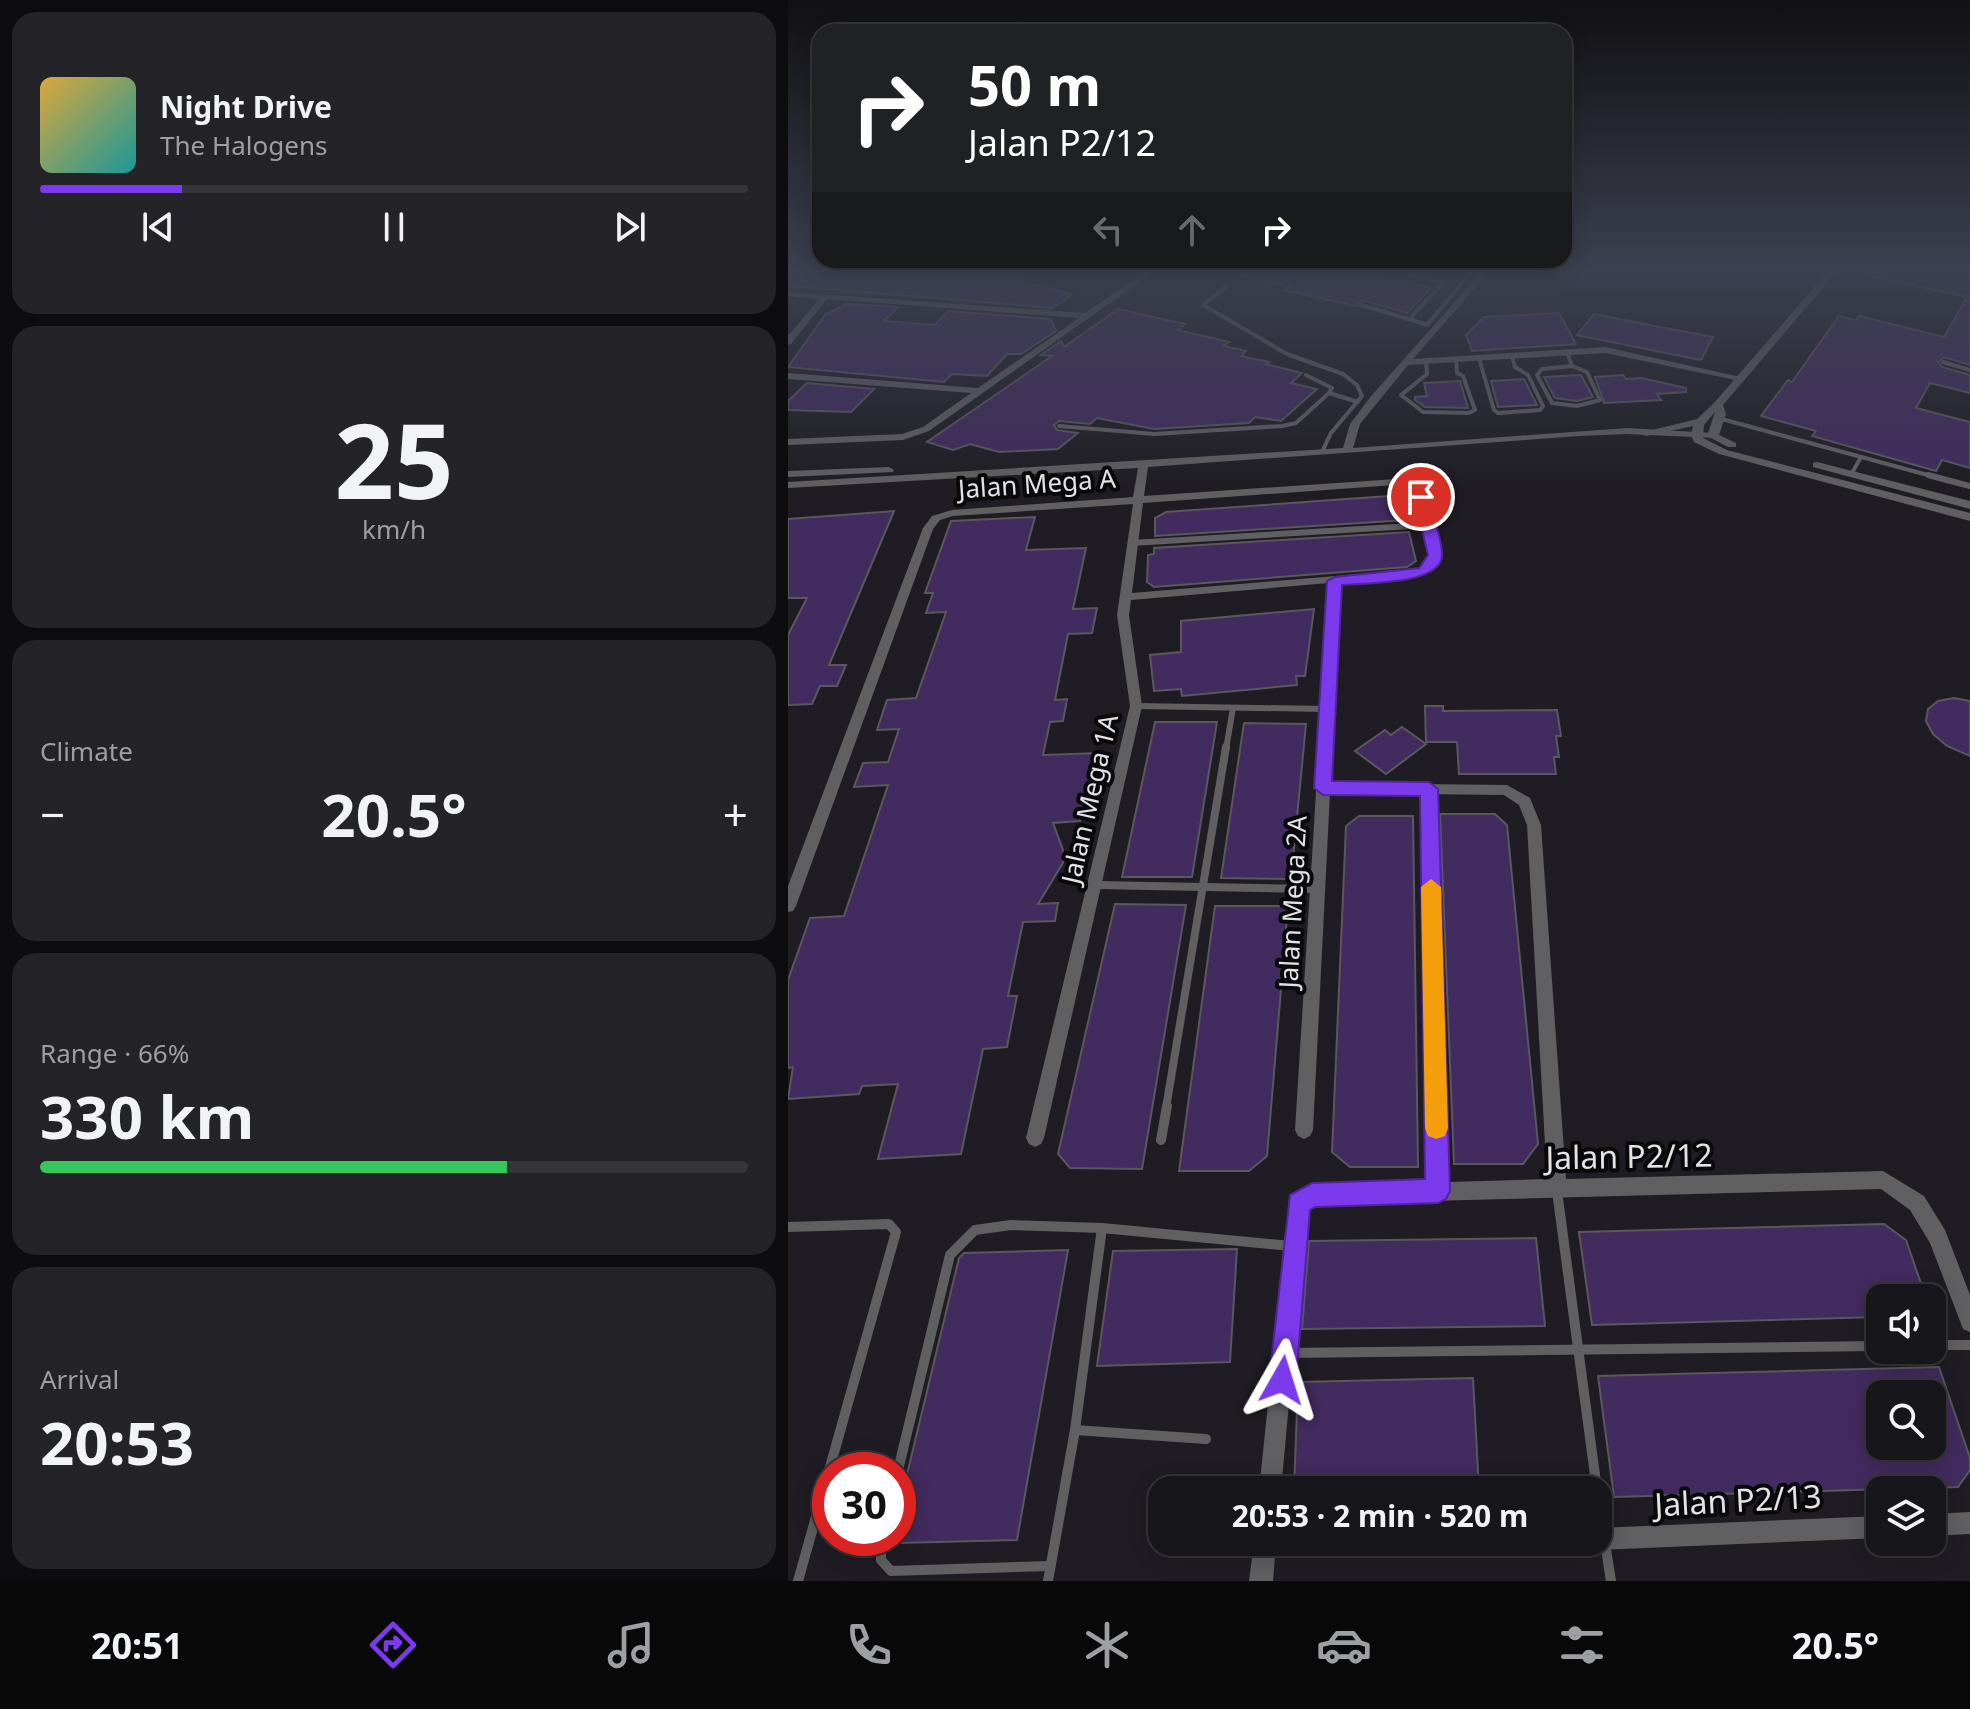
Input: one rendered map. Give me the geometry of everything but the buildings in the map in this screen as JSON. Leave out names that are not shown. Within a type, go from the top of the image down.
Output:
[{"type":"street","points":[[788,442],[903,437],[926,429],[1049,343]]},
{"type":"street","points":[[1348,449],[1355,424],[1425,343]]},
{"type":"street","points":[[1707,439],[1718,412],[1740,378],[1771,343]]},
{"type":"street","points":[[1409,362],[1567,352],[1621,352],[1740,378]]},
{"type":"street","points":[[788,376],[980,391]]},
{"type":"street","points":[[1646,433],[1701,421],[1718,412]]},
{"type":"street","points":[[1701,421],[1707,439]]},
{"type":"street","points":[[788,485],[957,472],[1143,465],[1525,437],[1646,433],[1707,439],[1970,505]]},
{"type":"street","points":[[1525,437],[1707,439],[1970,517]]},
{"type":"street","name":"Jalan Mega 1A","points":[[1035,1138],[1136,706],[1123,615],[1143,465]]},
{"type":"street","points":[[788,474],[935,468],[957,472]]},
{"type":"street","name":"Jalan Mega A","points":[[788,906],[928,528],[936,518],[952,513],[1396,482],[1412,487],[1421,497],[1428,525]]},
{"type":"street","points":[[1125,597],[1423,572],[1432,565],[1436,555],[1428,525]]},
{"type":"street","name":"Jalan Mega 2A","points":[[1304,1130],[1335,581]]},
{"type":"street","points":[[1323,788],[1507,790],[1525,802],[1534,825],[1557,1189]]},
{"type":"street","name":"Jalan P2/12","points":[[1295,1246],[1298,1203],[1312,1195],[1883,1180],[1917,1203],[1938,1237],[1970,1322]]},
{"type":"street","points":[[1272,1476],[1295,1246]]},
{"type":"street","points":[[1946,1524],[1970,1523]]},
{"type":"street","name":"Jalan P2/13","points":[[1612,1539],[1866,1528]]},
{"type":"street","points":[[1261,1581],[1263,1556]]},
{"type":"lane","points":[[1268,343],[1287,354],[1343,374],[1357,385],[1362,396],[1331,433],[1322,452]]},
{"type":"lane","points":[[1567,352],[1572,366]]},
{"type":"lane","points":[[1535,354],[1542,369]]},
{"type":"lane","points":[[1479,358],[1494,410],[1498,413],[1540,410],[1543,406],[1528,375],[1515,367],[1512,356]]},
{"type":"lane","points":[[1426,361],[1427,374],[1401,395],[1412,409],[1422,414],[1469,413],[1475,410],[1463,376],[1457,373],[1456,360]]},
{"type":"lane","points":[[1943,362],[1970,370]]},
{"type":"lane","points":[[1572,366],[1587,372],[1600,400],[1593,404],[1562,407],[1552,403],[1537,375],[1542,369],[1572,366]]},
{"type":"lane","points":[[1059,426],[1154,434],[1291,425],[1332,388],[1306,375]]},
{"type":"lane","points":[[1329,393],[1358,402]]},
{"type":"lane","points":[[1718,412],[1861,457],[1970,486]]},
{"type":"lane","points":[[1852,473],[1861,457]]},
{"type":"lane","points":[[1132,543],[1428,525]]},
{"type":"lane","points":[[1136,706],[1327,709]]},
{"type":"lane","points":[[1161,1140],[1233,708]]},
{"type":"lane","points":[[1429,789],[1438,1191]]},
{"type":"lane","points":[[1096,885],[1317,889]]},
{"type":"lane","points":[[1557,1189],[1595,1476]]},
{"type":"lane","points":[[788,1227],[889,1224],[896,1232],[798,1581]]},
{"type":"lane","points":[[902,1452],[950,1255],[975,1230],[1011,1225],[1102,1228],[1295,1246]]},
{"type":"lane","points":[[1048,1581],[1075,1430],[1102,1228]]},
{"type":"lane","points":[[1946,1345],[1970,1345]]},
{"type":"lane","points":[[1285,1353],[1866,1346]]},
{"type":"lane","points":[[1075,1430],[1206,1439]]},
{"type":"lane","points":[[881,1556],[891,1571],[1050,1566]]},
{"type":"lane","points":[[1605,1556],[1611,1581]]},
{"type":"slow traffic","points":[[1431,887],[1436,1128]]},
{"type":"route","points":[[1282,1380],[1298,1203],[1312,1195],[1438,1191],[1429,789],[1323,788],[1335,581],[1423,572],[1432,565],[1436,555],[1421,497]]}]
